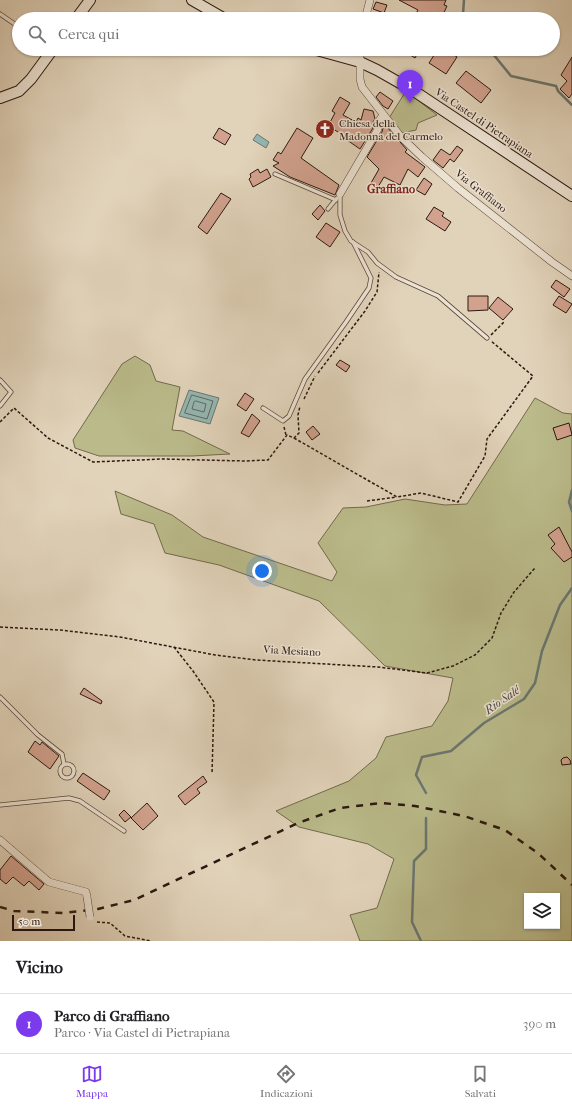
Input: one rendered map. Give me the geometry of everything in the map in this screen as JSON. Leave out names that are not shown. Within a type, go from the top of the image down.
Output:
[{"type":"main road","points":[[81,12],[90,0]]},
{"type":"main road","points":[[192,0],[213,12]]},
{"type":"main road","points":[[0,98],[19,91],[47,56]]},
{"type":"main road","name":"Via Castel di Pietrapiana","points":[[338,56],[360,62],[408,87],[572,196]]},
{"type":"street","points":[[367,12],[370,0]]},
{"type":"street","name":"Via Graffiano","points":[[360,56],[360,79],[362,87],[401,137],[458,188],[572,276]]},
{"type":"street","points":[[338,197],[378,129],[377,124],[383,115]]},
{"type":"street","points":[[0,840],[49,882],[86,894],[90,917]]},
{"type":"lane","points":[[0,14],[12,22]]},
{"type":"lane","points":[[274,174],[338,197]]},
{"type":"lane","points":[[328,209],[338,197]]},
{"type":"lane","points":[[263,408],[283,421],[288,416],[305,379],[369,288],[371,278],[353,242],[345,231],[340,215],[338,197]]},
{"type":"lane","points":[[353,242],[368,252],[377,263],[396,277],[438,296],[487,338]]},
{"type":"lane","points":[[0,380],[11,392],[0,406]]},
{"type":"lane","points":[[0,697],[38,735],[62,754],[64,764]]},
{"type":"lane","points":[[64,764],[70,764],[73,767],[74,772],[72,776],[68,778],[61,776],[59,772],[60,767],[64,764]]},
{"type":"lane","points":[[0,805],[69,798],[80,800],[124,830]]},
{"type":"path","points":[[304,399],[316,376],[365,311],[377,292],[380,275],[377,263]]},
{"type":"path","points":[[367,501],[421,493],[458,502],[485,456],[487,439],[533,376],[487,338],[504,322]]},
{"type":"path","points":[[294,438],[299,433],[298,415],[301,405]]},
{"type":"path","points":[[0,422],[14,408],[48,438],[93,462],[162,459],[244,461],[268,460],[287,435]]},
{"type":"path","points":[[283,421],[287,435]]},
{"type":"path","points":[[287,435],[397,497]]},
{"type":"path","name":"Via Mesiano","points":[[0,627],[60,630],[120,636],[215,655],[256,660],[378,667],[427,673],[453,666],[475,655],[492,638],[501,613],[514,592],[535,568]]},
{"type":"path","points":[[174,647],[193,671],[214,702],[212,774]]},
{"type":"path","points":[[90,917],[91,921],[110,923],[125,936],[151,941]]},
{"type":"green space","points":[[406,91],[437,115],[418,123],[416,130],[402,133],[389,118]]},
{"type":"green space","points":[[135,356],[150,365],[156,381],[180,387],[172,430],[183,431],[230,454],[192,456],[99,456],[75,448],[73,440],[122,364]]},
{"type":"green space","points":[[535,398],[563,413],[572,414],[572,941],[360,941],[350,915],[377,908],[394,859],[368,844],[299,827],[276,811],[349,781],[376,758],[386,737],[432,726],[448,701],[453,678],[385,666],[319,601],[219,565],[165,553],[154,524],[121,514],[115,491],[172,515],[203,537],[332,581],[337,572],[318,543],[343,508],[366,507],[405,499],[445,505],[467,504]]},
{"type":"water","points":[[257,134],[269,142],[266,148],[253,140]]},
{"type":"water","points":[[189,390],[219,398],[210,424],[179,416]]},
{"type":"building","points":[[399,0],[446,0],[444,5],[447,6],[444,12],[417,12],[418,10]]},
{"type":"building","points":[[376,2],[387,5],[384,12],[373,9]]},
{"type":"building","points":[[434,56],[457,57],[446,74],[429,63]]},
{"type":"building","points":[[572,57],[572,94],[569,98],[560,89],[567,81],[561,75]]},
{"type":"building","points":[[466,71],[491,90],[481,103],[456,83]]},
{"type":"building","points":[[380,92],[393,101],[388,109],[383,106],[376,97]]},
{"type":"building","points":[[340,97],[350,103],[343,115],[356,122],[358,118],[361,120],[364,109],[373,111],[375,119],[373,122],[373,128],[360,149],[347,140],[348,138],[328,126],[335,113],[332,111]]},
{"type":"building","points":[[387,127],[407,150],[405,152],[425,167],[418,177],[408,169],[400,185],[384,177],[378,187],[371,183],[379,169],[367,157],[383,128]]},
{"type":"building","points":[[219,128],[231,135],[225,145],[213,138]]},
{"type":"building","points":[[297,128],[313,138],[301,158],[339,185],[335,195],[290,177],[273,166],[279,163],[273,160],[278,152],[281,154]]},
{"type":"building","points":[[457,146],[463,150],[454,162],[450,159],[443,168],[433,160],[441,149],[450,155]]},
{"type":"building","points":[[258,169],[260,173],[267,169],[271,177],[253,187],[249,179],[251,177],[250,174]]},
{"type":"building","points":[[424,178],[432,184],[425,195],[416,190]]},
{"type":"building","points":[[221,193],[231,199],[207,234],[198,227]]},
{"type":"building","points":[[320,205],[325,211],[318,220],[312,214]]},
{"type":"building","points":[[434,207],[444,213],[442,216],[451,222],[445,231],[426,219]]},
{"type":"building","points":[[326,223],[340,232],[330,247],[316,237]]},
{"type":"building","points":[[556,280],[570,289],[564,297],[551,287]]},
{"type":"building","points":[[468,296],[488,296],[488,310],[468,311]]},
{"type":"building","points":[[559,296],[572,304],[566,313],[553,305]]},
{"type":"building","points":[[498,297],[513,309],[503,320],[489,308]]},
{"type":"building","points":[[340,360],[350,366],[346,372],[336,365]]},
{"type":"building","points":[[245,393],[254,399],[246,411],[237,405]]},
{"type":"building","points":[[252,414],[260,421],[249,437],[241,433]]},
{"type":"building","points":[[569,423],[572,435],[557,440],[553,428]]},
{"type":"building","points":[[313,426],[320,434],[312,440],[306,432]]},
{"type":"building","points":[[559,527],[572,552],[572,557],[564,562],[551,548],[555,544],[548,535]]},
{"type":"building","points":[[84,688],[102,701],[101,704],[80,694]]},
{"type":"building","points":[[35,741],[40,745],[42,742],[59,756],[50,769],[28,752]]},
{"type":"building","points":[[567,757],[571,764],[562,765],[561,760]]},
{"type":"building","points":[[83,773],[110,791],[104,800],[77,781]]},
{"type":"building","points":[[203,776],[207,782],[197,789],[200,793],[185,805],[178,796]]},
{"type":"building","points":[[147,803],[158,816],[143,830],[131,818]]},
{"type":"building","points":[[124,810],[131,817],[125,822],[119,815]]},
{"type":"building","points":[[11,856],[44,884],[39,890],[29,881],[24,886],[13,877],[6,884],[0,879],[0,870]]},
{"type":"waterway","name":"Rio Salé","points":[[463,12],[464,0]]},
{"type":"waterway","name":"Rio Salé","points":[[495,56],[511,76],[556,86],[558,91],[572,105]]},
{"type":"waterway","name":"Rio Salé","points":[[572,490],[569,502],[572,511]]},
{"type":"waterway","name":"Rio Salé","points":[[426,793],[416,775],[422,757],[451,751],[484,723],[524,699],[535,683],[542,651],[560,605],[572,588]]},
{"type":"waterway","name":"Rio Salé","points":[[421,941],[412,922],[414,861],[426,849],[426,818]]},
{"type":"railway","points":[[0,907],[14,911],[63,913],[98,909],[134,900],[298,823],[340,808],[381,803],[415,806],[464,816],[505,830],[539,854],[572,885]]},
{"type":"place","name":"Parco di Graffiano","points":[[410,103]]},
{"type":"place","name":"Chiesa della Madonna del Carmelo","points":[[325,129]]},
{"type":"district","name":"Graffiano","points":[[391,189]]}]
